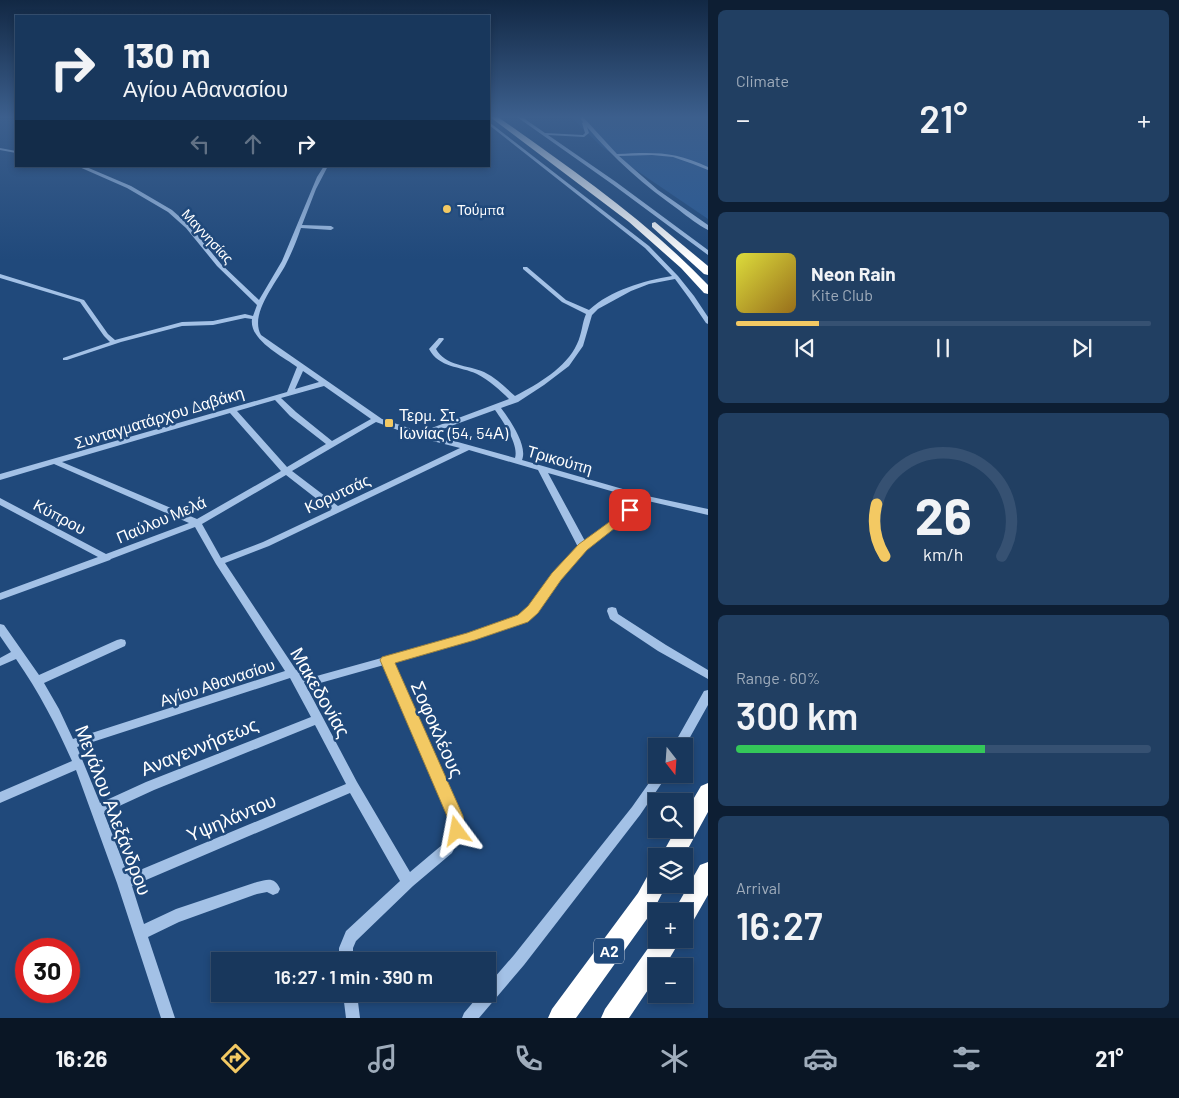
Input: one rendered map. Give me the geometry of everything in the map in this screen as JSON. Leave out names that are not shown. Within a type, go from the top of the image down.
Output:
[{"type":"highway","points":[[557,165],[645,230],[678,258],[708,291]]},
{"type":"highway","points":[[571,165],[659,228],[708,272]]},
{"type":"highway","points":[[676,848],[708,792]]},
{"type":"highway","points":[[691,903],[708,872]]},
{"type":"highway","name":"Α2","points":[[561,1018],[650,893]]},
{"type":"highway","name":"Α2","points":[[614,1018],[662,948]]},
{"type":"street","points":[[542,165],[639,240],[676,277],[708,322]]},
{"type":"street","points":[[586,165],[708,253]]},
{"type":"street","points":[[625,165],[650,187],[708,228]]},
{"type":"street","name":"Μαγνησίας","points":[[81,167],[143,194],[170,211],[188,227],[219,265],[254,296],[260,304]]},
{"type":"street","points":[[65,359],[182,324],[213,323],[244,316],[255,318],[260,304],[286,260],[326,167]]},
{"type":"street","points":[[299,226],[331,228]]},
{"type":"street","points":[[525,268],[564,301],[590,312]]},
{"type":"street","points":[[0,276],[82,301],[112,342],[118,342]]},
{"type":"street","points":[[420,435],[515,400],[557,373],[573,357],[579,349],[590,312],[617,294],[637,285],[676,277]]},
{"type":"street","name":"Τρικούπη","points":[[255,318],[254,327],[259,336],[376,419],[420,435],[646,498],[708,512]]},
{"type":"street","points":[[441,339],[432,349],[436,356],[488,377],[515,400]]},
{"type":"street","points":[[290,393],[301,366]]},
{"type":"street","name":"Συνταγματάρχου Δαβάκη","points":[[0,477],[326,383]]},
{"type":"street","points":[[276,397],[292,414],[332,445]]},
{"type":"street","points":[[497,408],[507,422],[518,448],[520,454],[517,462]]},
{"type":"street","points":[[232,410],[286,471],[337,510]]},
{"type":"street","name":"Παύλου Μελά","points":[[0,597],[197,523],[376,419]]},
{"type":"street","name":"Κορυτσάς","points":[[219,562],[266,544],[467,448]]},
{"type":"street","points":[[56,462],[197,523]]},
{"type":"street","points":[[542,468],[583,547]]},
{"type":"street","points":[[302,688],[313,682],[470,637],[523,619],[533,610],[556,576],[583,547],[646,498]]},
{"type":"street","name":"Κύπρου","points":[[0,502],[107,558]]},
{"type":"street","name":"Μακεδονίας","points":[[197,523],[219,562],[302,688],[353,786],[408,882]]},
{"type":"street","points":[[612,611],[614,616],[662,648],[708,675]]},
{"type":"street","name":"Μεγάλου Αλεξάνδρου","points":[[0,628],[37,681],[79,763],[124,882],[168,1018]]},
{"type":"street","points":[[37,681],[122,643]]},
{"type":"street","points":[[0,662],[18,654]]},
{"type":"street","name":"Σοφοκλέους","points":[[346,952],[351,936],[447,848],[457,831],[455,816],[387,660]]},
{"type":"street","name":"Αγίου Αθανασίου","points":[[70,744],[292,673],[313,682]]},
{"type":"street","points":[[683,738],[708,694]]},
{"type":"street","name":"Αναγεννήσεως","points":[[96,811],[150,786],[317,719]]},
{"type":"street","points":[[1,794],[79,763]]},
{"type":"street","points":[[469,1018],[525,952],[636,811],[656,783]]},
{"type":"street","name":"Υψηλάντου","points":[[124,882],[353,786]]},
{"type":"street","points":[[140,933],[176,916],[257,888],[269,885],[273,888]]},
{"type":"street","points":[[351,1002],[353,1018]]},
{"type":"shaded area","points":[[628,165],[708,165],[708,219]]},
{"type":"place","name":"Τούμπα","points":[[447,209]]},
{"type":"place","name":"Τερμ. Στ. Ιωνίας (54, 54Α)","points":[[389,423]]},
{"type":"route","points":[[457,831],[455,816],[387,660],[470,637],[523,619],[533,610],[556,576],[583,547],[630,510]]}]
